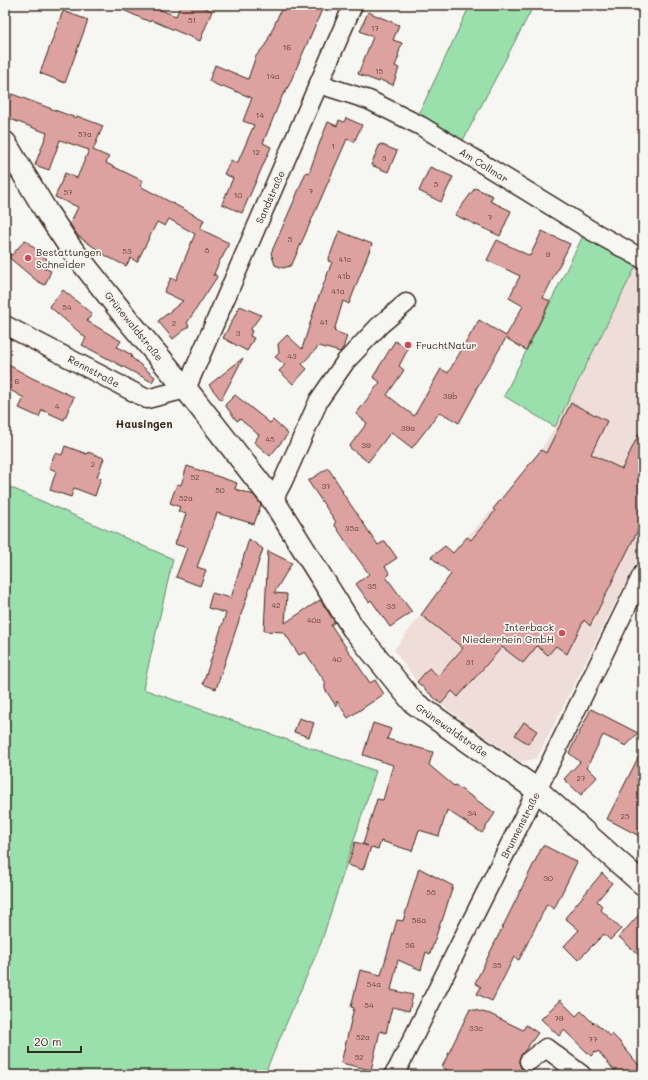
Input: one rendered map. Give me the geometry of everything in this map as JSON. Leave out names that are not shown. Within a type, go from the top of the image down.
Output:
[{"type":"street","name":"Sandstraße","points":[[186,389],[353,5]]},
{"type":"street","name":"Am Collmar","points":[[319,84],[369,100],[421,126],[592,232],[643,259]]},
{"type":"street","name":"Grünewaldstraße","points":[[5,143],[46,211],[70,247],[128,320],[186,389],[273,500],[353,628],[413,702],[538,790],[643,884]]},
{"type":"street","points":[[273,500],[283,482],[319,400],[346,361],[380,325],[406,303]]},
{"type":"street","name":"Rennstraße","points":[[5,325],[147,399],[186,389]]},
{"type":"street","name":"Brunnenstraße","points":[[393,1075],[397,1070],[538,790],[643,573]]},
{"type":"street","points":[[529,1061],[546,1048],[582,1075]]},
{"type":"shaded area","points":[[636,266],[643,270],[643,548],[537,758],[521,762],[441,704],[417,682],[394,650],[463,561],[454,552],[493,509],[541,450],[555,427]]},
{"type":"green space","points":[[470,5],[534,5],[460,146],[416,120]]},
{"type":"green space","points":[[583,236],[636,266],[555,427],[504,396]]},
{"type":"green space","points":[[5,485],[173,559],[143,689],[376,771],[321,943],[264,1075],[5,1075]]},
{"type":"building","points":[[112,5],[157,5],[156,8],[176,16],[181,5],[199,5],[212,11],[200,41],[151,20],[150,22]]},
{"type":"building","points":[[283,5],[324,5],[289,85],[283,94],[263,143],[271,147],[242,213],[222,204],[233,178],[224,174],[231,160],[237,164],[254,125],[243,121],[252,98],[209,81],[215,65],[248,79],[256,56],[266,44]]},
{"type":"building","points":[[63,11],[88,20],[65,83],[40,73]]},
{"type":"building","points":[[368,12],[399,25],[393,40],[402,43],[395,66],[399,68],[393,85],[380,80],[379,82],[358,74],[373,37],[360,31]]},
{"type":"building","points":[[12,94],[76,118],[77,116],[103,126],[93,150],[109,157],[106,163],[143,181],[140,186],[204,220],[200,229],[229,243],[213,276],[215,274],[217,277],[187,323],[189,326],[173,339],[158,321],[183,301],[164,292],[171,278],[176,280],[195,234],[169,219],[165,226],[157,222],[137,262],[131,258],[126,266],[108,257],[78,236],[70,224],[78,207],[55,197],[65,173],[77,178],[89,150],[60,140],[49,170],[35,165],[47,133],[5,117]]},
{"type":"building","points":[[346,118],[362,125],[354,142],[347,139],[293,262],[290,266],[283,268],[275,265],[271,253],[306,172],[309,173],[328,122],[337,126],[339,120],[344,122]]},
{"type":"building","points":[[380,144],[397,151],[388,172],[371,165]]},
{"type":"building","points":[[430,167],[453,177],[441,202],[419,191]]},
{"type":"building","points":[[475,188],[493,196],[490,201],[511,211],[500,236],[455,215]]},
{"type":"building","points":[[339,231],[372,244],[349,304],[343,301],[334,331],[347,336],[340,352],[319,346],[302,364],[307,369],[293,384],[279,371],[285,365],[275,357],[279,353],[278,344],[287,335],[302,349],[316,304],[332,262],[328,261]]},
{"type":"building","points":[[542,231],[570,244],[543,298],[550,301],[526,350],[506,338],[476,389],[477,390],[459,423],[440,412],[412,448],[391,432],[368,462],[349,447],[367,423],[356,414],[380,382],[373,377],[395,341],[408,349],[399,366],[404,370],[387,395],[414,416],[441,369],[448,373],[479,320],[506,336],[523,306],[509,298],[520,276],[487,260],[497,240],[530,256]]},
{"type":"building","name":"Bestattungen Schneider","points":[[25,240],[47,259],[41,266],[51,271],[45,285],[37,281],[6,255],[7,253],[12,255]]},
{"type":"building","points":[[63,290],[92,314],[87,321],[121,341],[117,347],[132,355],[131,357],[155,377],[152,382],[82,345],[86,338],[49,306]]},
{"type":"building","points":[[240,306],[261,315],[250,330],[252,331],[250,336],[254,338],[247,351],[223,338]]},
{"type":"building","points":[[243,358],[221,400],[209,385]]},
{"type":"building","points":[[5,363],[32,378],[74,397],[64,420],[42,410],[39,417],[19,408],[24,398],[5,387]]},
{"type":"building","points":[[235,395],[270,423],[273,420],[288,434],[270,456],[254,442],[259,435],[240,419],[237,421],[225,405]]},
{"type":"building","points":[[571,403],[607,421],[591,454],[622,469],[643,425],[643,520],[590,626],[584,620],[567,654],[556,646],[548,655],[537,646],[523,663],[502,647],[458,697],[452,691],[441,704],[417,682],[429,668],[438,676],[463,648],[421,615],[451,574],[431,557],[445,546],[453,553],[467,537],[471,540],[495,511],[493,509],[541,450],[546,453]]},
{"type":"building","points":[[65,446],[104,458],[97,477],[101,478],[95,496],[74,488],[71,497],[50,490],[56,471],[49,468],[55,453],[62,455]]},
{"type":"building","points":[[187,466],[237,483],[235,489],[254,495],[261,505],[254,524],[217,513],[197,567],[206,570],[200,586],[176,577],[187,548],[175,544],[186,514],[178,511],[180,507],[170,503],[177,484],[181,485]]},
{"type":"building","points":[[328,468],[343,491],[342,492],[378,545],[385,541],[397,558],[385,566],[390,574],[386,577],[412,612],[390,627],[371,600],[369,602],[356,584],[369,574],[334,524],[336,522],[308,481]]},
{"type":"building","points":[[249,539],[263,549],[216,689],[203,684],[226,613],[208,608],[212,593],[231,598]]},
{"type":"building","points":[[268,551],[292,563],[274,593],[287,594],[285,623],[320,600],[335,622],[331,625],[370,683],[375,680],[384,694],[348,718],[337,701],[336,706],[325,689],[326,683],[305,652],[299,655],[284,632],[264,631]]},
{"type":"building","points":[[591,709],[638,733],[626,746],[603,735],[587,767],[597,777],[581,795],[564,779],[580,762],[569,753]]},
{"type":"building","points":[[299,718],[314,723],[309,737],[294,732]]},
{"type":"building","points":[[524,722],[537,731],[528,744],[515,735]]},
{"type":"building","points":[[373,723],[391,729],[387,739],[433,752],[429,765],[454,786],[455,785],[495,813],[482,833],[447,810],[439,836],[419,830],[412,851],[381,841],[378,849],[371,847],[363,870],[348,865],[355,842],[368,846],[363,844],[377,799],[383,800],[393,765],[363,755]]},
{"type":"building","points":[[643,748],[643,838],[607,819]]},
{"type":"building","points":[[543,845],[577,862],[554,909],[547,904],[519,960],[514,957],[492,1001],[477,994],[481,987],[475,983]]},
{"type":"building","points":[[419,868],[453,886],[430,954],[426,952],[421,970],[398,960],[391,990],[413,995],[409,1011],[392,1007],[386,1033],[380,1031],[371,1070],[341,1063],[354,1008],[351,1007],[360,970],[381,975],[397,920],[403,921]]},
{"type":"building","points":[[602,873],[612,883],[597,901],[602,906],[600,909],[621,929],[610,940],[604,934],[578,960],[564,946],[579,930],[565,918]]},
{"type":"building","points":[[643,910],[643,959],[619,937]]},
{"type":"building","points":[[560,1000],[576,1016],[581,1011],[593,1023],[594,1022],[610,1036],[612,1034],[643,1070],[643,1075],[618,1075],[598,1051],[591,1056],[564,1030],[559,1036],[541,1019]]},
{"type":"building","points":[[470,1009],[490,1014],[523,1030],[526,1025],[538,1033],[520,1057],[519,1062],[521,1068],[525,1071],[532,1071],[535,1075],[444,1075],[447,1070],[442,1067]]},
{"type":"place","name":"Bestattungen Schneider","points":[[28,258]]},
{"type":"place","name":"FruchtNatur","points":[[408,345]]},
{"type":"place","name":"Interback Niederrhein GmbH","points":[[562,633]]},
{"type":"district","name":"Hausingen","points":[[144,423]]}]
